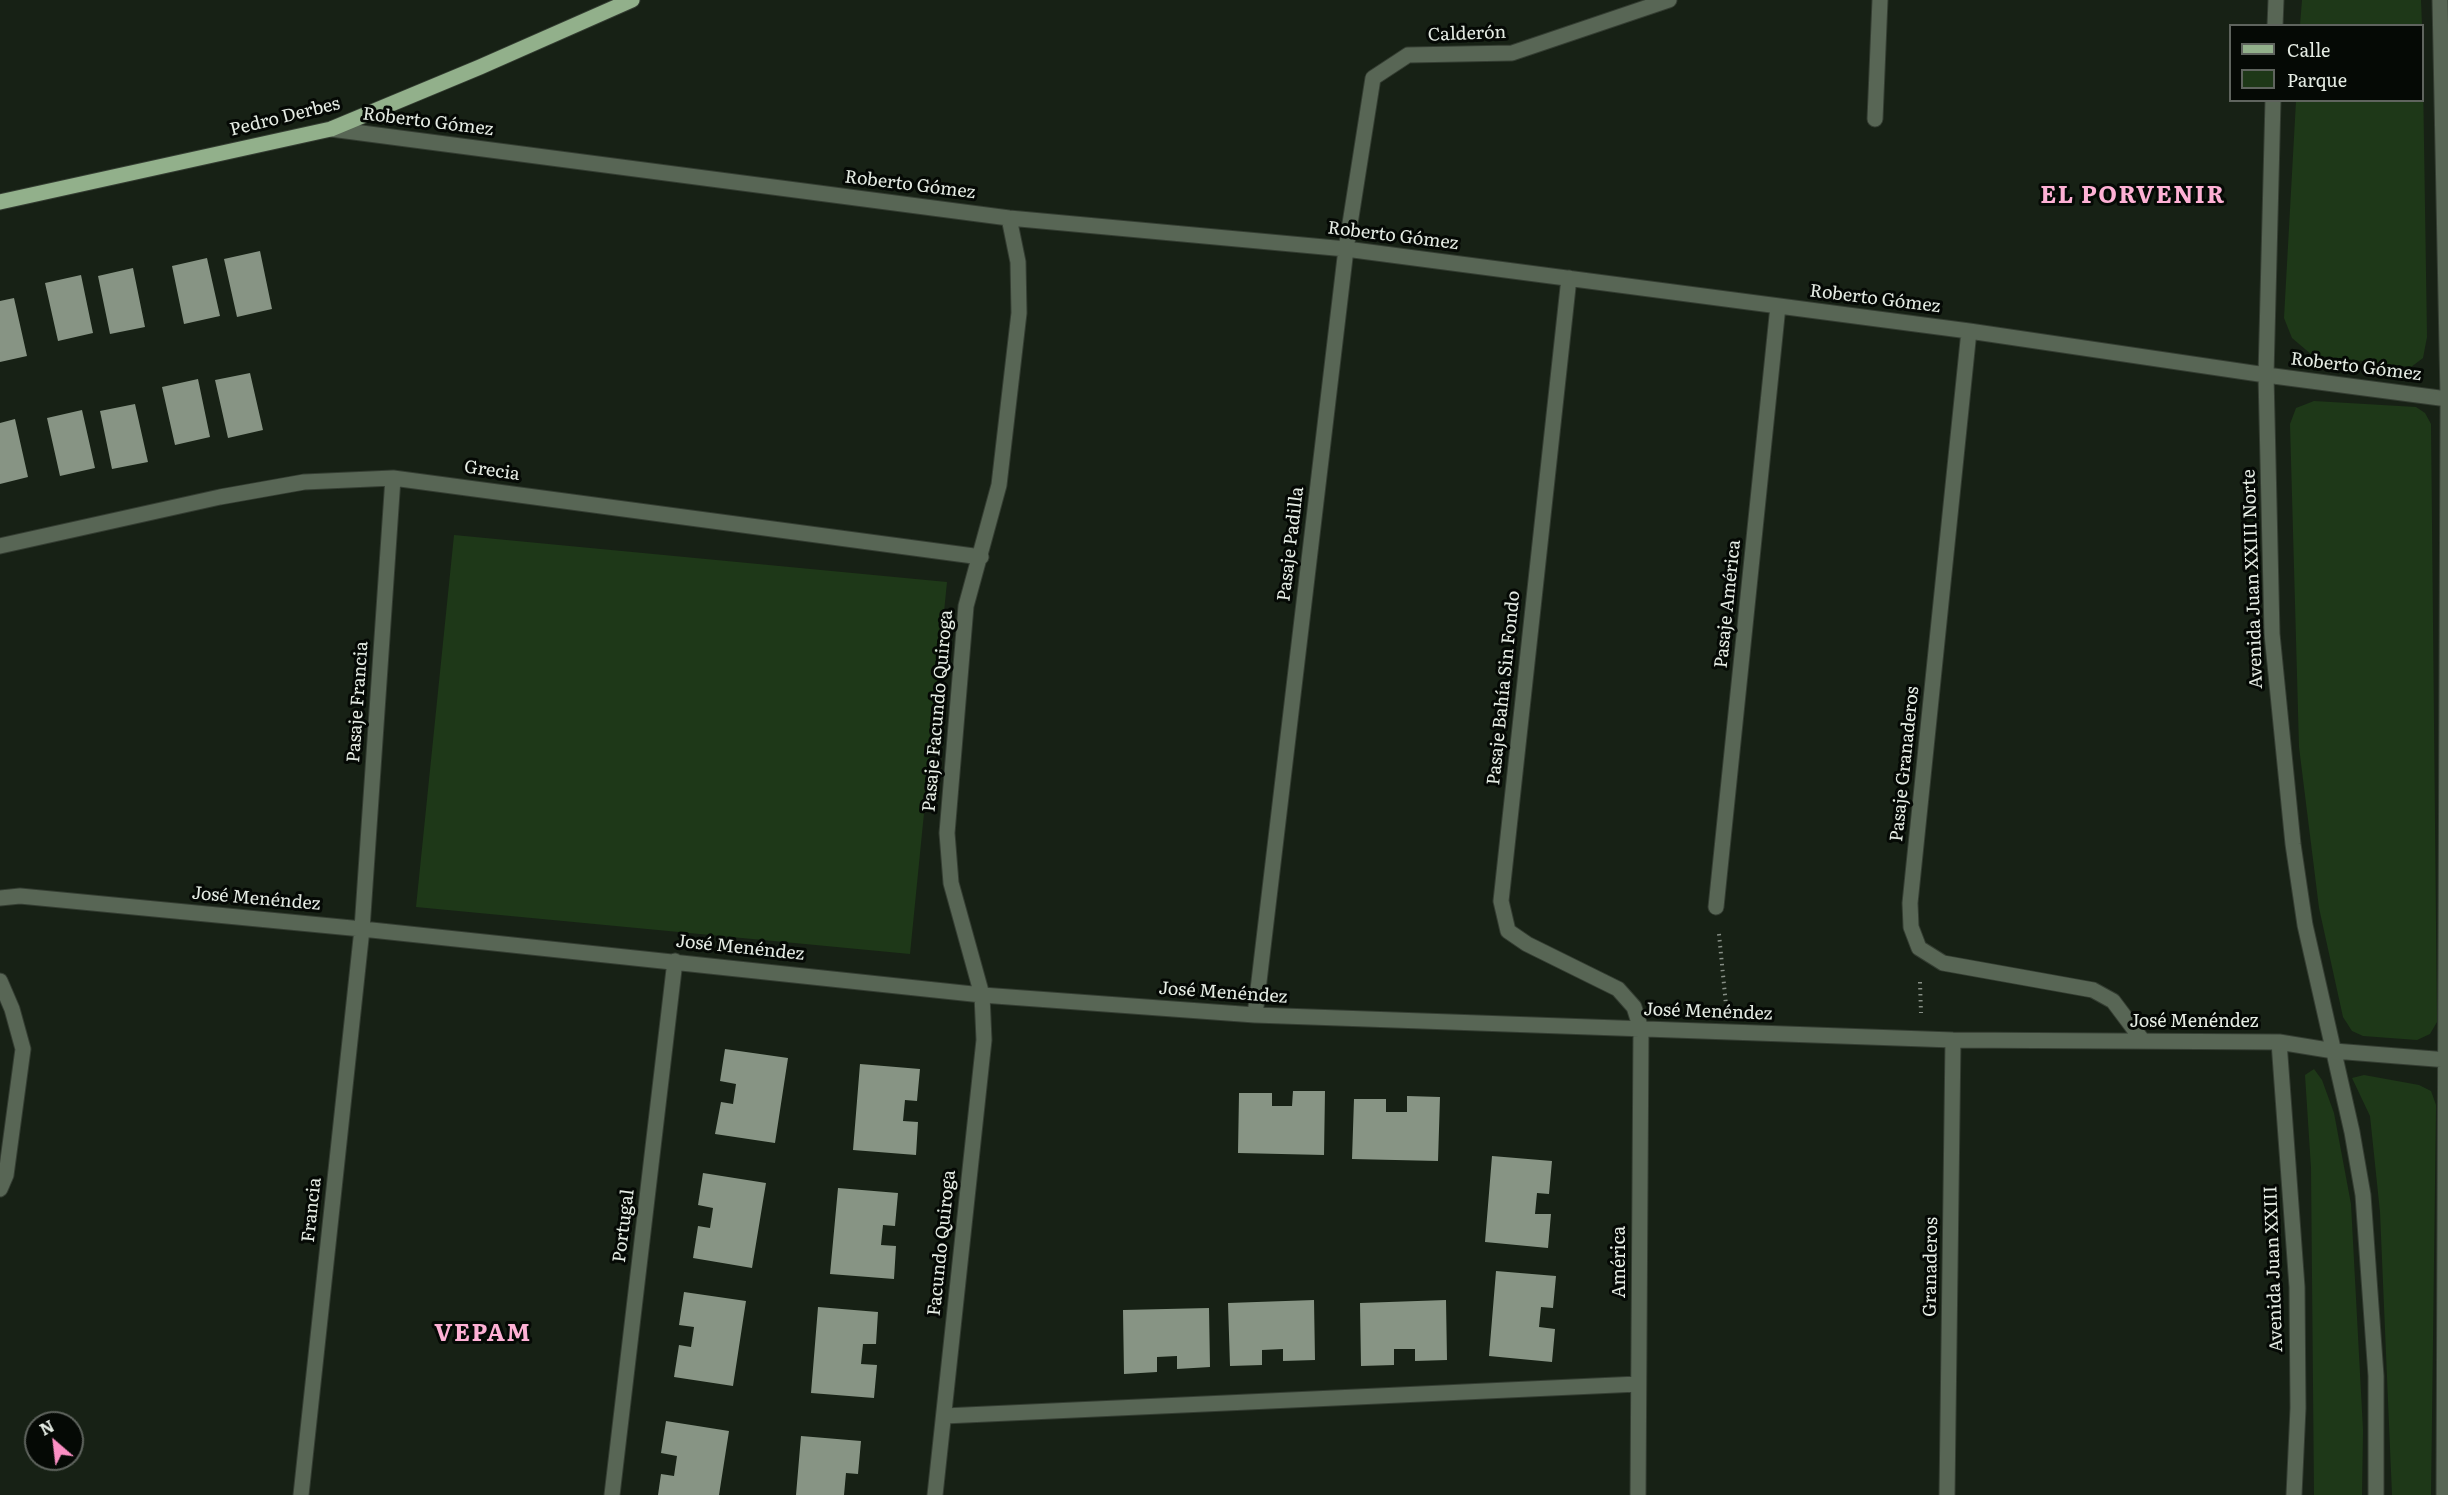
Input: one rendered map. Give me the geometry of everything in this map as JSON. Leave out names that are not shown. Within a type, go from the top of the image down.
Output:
[{"type":"main road","name":"Pedro Derbes","points":[[0,202],[331,129],[480,68],[632,0]]},
{"type":"street","name":"Calderón","points":[[1373,78],[1408,55],[1512,53],[1669,0]]},
{"type":"street","points":[[1875,118],[1880,0]]},
{"type":"street","points":[[2275,24],[2276,0]]},
{"type":"street","points":[[2440,0],[2448,398]]},
{"type":"street","name":"Pasaje Padilla","points":[[1255,1015],[1346,249],[1373,78]]},
{"type":"street","name":"Avenida Juan XXIII Norte","points":[[2273,102],[2266,375],[2272,634],[2282,752],[2305,925],[2334,1051]]},
{"type":"street","name":"Roberto Gómez","points":[[331,129],[1008,218],[1346,249],[1969,331],[2266,375],[2448,398]]},
{"type":"street","name":"Pasaje Facundo Quiroga","points":[[982,995],[951,883],[947,833],[966,606],[999,485],[1019,313],[1018,262],[1008,218]]},
{"type":"street","name":"Pasaje Bahía Sin Fondo","points":[[1569,278],[1501,901],[1508,931],[1527,944],[1618,989],[1634,1006],[1641,1029]]},
{"type":"street","name":"Pasaje América","points":[[1716,907],[1779,306]]},
{"type":"street","name":"Pasaje Granaderos","points":[[1919,948],[1911,927],[1910,903],[1969,331]]},
{"type":"street","points":[[2444,1495],[2448,404]]},
{"type":"street","name":"Grecia","points":[[0,546],[220,497],[304,483],[393,478],[981,557]]},
{"type":"street","name":"Pasaje Francia","points":[[362,929],[393,478]]},
{"type":"street","name":"José Menéndez","points":[[0,898],[20,896],[362,929],[982,995],[1255,1015],[1729,1034],[1953,1040],[2279,1042],[2334,1051],[2447,1060]]},
{"type":"street","name":"Francia","points":[[301,1495],[362,929]]},
{"type":"street","points":[[1919,948],[1943,963],[2093,990],[2114,1001],[2143,1041]]},
{"type":"street","name":"Portugal","points":[[612,1495],[675,961]]},
{"type":"street","points":[[0,981],[12,1009],[23,1049],[6,1175],[0,1189]]},
{"type":"street","name":"Facundo Quiroga","points":[[935,1495],[984,1040],[982,995]]},
{"type":"street","name":"América","points":[[1638,1495],[1641,1029]]},
{"type":"street","name":"Granaderos","points":[[1947,1495],[1953,1040]]},
{"type":"street","name":"Avenida Juan XXIII","points":[[2279,1042],[2297,1287],[2298,1408],[2294,1495]]},
{"type":"street","points":[[2334,1051],[2363,1195],[2376,1376],[2376,1495]]},
{"type":"street","points":[[944,1416],[1638,1384]]},
{"type":"path","points":[[1716,907],[1729,1034]]},
{"type":"path","points":[[1919,948],[1922,1038]]},
{"type":"green space","points":[[2302,0],[2421,0],[2422,24],[2300,24]]},
{"type":"green space","points":[[2296,102],[2423,102],[2427,337],[2423,358],[2411,367],[2312,355],[2292,338],[2284,318]]},
{"type":"green space","points":[[2314,401],[2416,407],[2425,413],[2431,424],[2437,1022],[2430,1034],[2417,1040],[2363,1036],[2352,1031],[2343,1017],[2319,908],[2299,747],[2290,424],[2296,408]]},
{"type":"green space","points":[[454,535],[947,582],[910,954],[416,907]]},
{"type":"green space","points":[[2314,1069],[2322,1080],[2334,1113],[2351,1204],[2363,1430],[2362,1495],[2314,1495],[2311,1168],[2305,1075]]},
{"type":"green space","points":[[2364,1075],[2419,1085],[2431,1091],[2436,1105],[2431,1495],[2392,1495],[2380,1212],[2370,1116],[2352,1078]]},
{"type":"building","points":[[260,251],[272,309],[237,317],[224,259]]},
{"type":"building","points":[[207,258],[220,316],[184,324],[172,266]]},
{"type":"building","points":[[133,268],[145,327],[110,334],[98,276]]},
{"type":"building","points":[[81,275],[93,333],[58,341],[45,283]]},
{"type":"building","points":[[14,298],[27,356],[0,362],[0,301]]},
{"type":"building","points":[[250,373],[263,430],[228,438],[215,380]]},
{"type":"building","points":[[198,379],[210,437],[175,445],[162,387]]},
{"type":"building","points":[[135,404],[148,462],[112,469],[100,411]]},
{"type":"building","points":[[82,410],[95,468],[60,476],[47,418]]},
{"type":"building","points":[[15,419],[28,477],[0,484],[0,423]]},
{"type":"building","points":[[725,1049],[788,1058],[775,1143],[715,1134],[721,1102],[733,1104],[736,1084],[720,1081]]},
{"type":"building","points":[[860,1064],[920,1069],[917,1101],[905,1100],[903,1121],[918,1122],[916,1155],[853,1150]]},
{"type":"building","points":[[1293,1091],[1325,1091],[1324,1155],[1238,1153],[1239,1093],[1272,1093],[1272,1106],[1292,1106]]},
{"type":"building","points":[[1407,1096],[1440,1097],[1438,1161],[1352,1159],[1354,1099],[1386,1099],[1386,1112],[1407,1112]]},
{"type":"building","points":[[1492,1156],[1552,1161],[1549,1194],[1537,1193],[1535,1214],[1551,1214],[1548,1248],[1485,1242]]},
{"type":"building","points":[[703,1173],[766,1183],[752,1268],[693,1258],[698,1226],[710,1228],[713,1208],[698,1205]]},
{"type":"building","points":[[838,1188],[898,1193],[895,1226],[883,1225],[881,1245],[896,1246],[894,1279],[830,1274]]},
{"type":"building","points":[[1496,1271],[1556,1276],[1553,1308],[1541,1307],[1539,1327],[1555,1329],[1552,1362],[1489,1356]]},
{"type":"building","points":[[684,1292],[746,1301],[733,1386],[674,1377],[679,1345],[691,1347],[694,1327],[679,1325]]},
{"type":"building","points":[[1314,1300],[1315,1360],[1283,1361],[1283,1349],[1262,1350],[1262,1365],[1230,1366],[1228,1303]]},
{"type":"building","points":[[1446,1300],[1447,1360],[1415,1361],[1415,1349],[1394,1349],[1394,1365],[1361,1366],[1360,1303]]},
{"type":"building","points":[[818,1307],[878,1312],[876,1344],[863,1344],[861,1364],[877,1365],[874,1398],[811,1393]]},
{"type":"building","points":[[1209,1308],[1210,1367],[1177,1369],[1177,1356],[1157,1357],[1157,1372],[1124,1374],[1123,1310]]},
{"type":"building","points":[[666,1421],[729,1431],[719,1495],[658,1495],[661,1474],[674,1476],[677,1456],[661,1453]]},
{"type":"building","points":[[801,1436],[861,1441],[858,1474],[846,1473],[844,1495],[796,1495]]},
{"type":"district","name":"EL PORVENIR","points":[[2133,196]]},
{"type":"district","name":"VEPAM","points":[[483,1334]]}]
